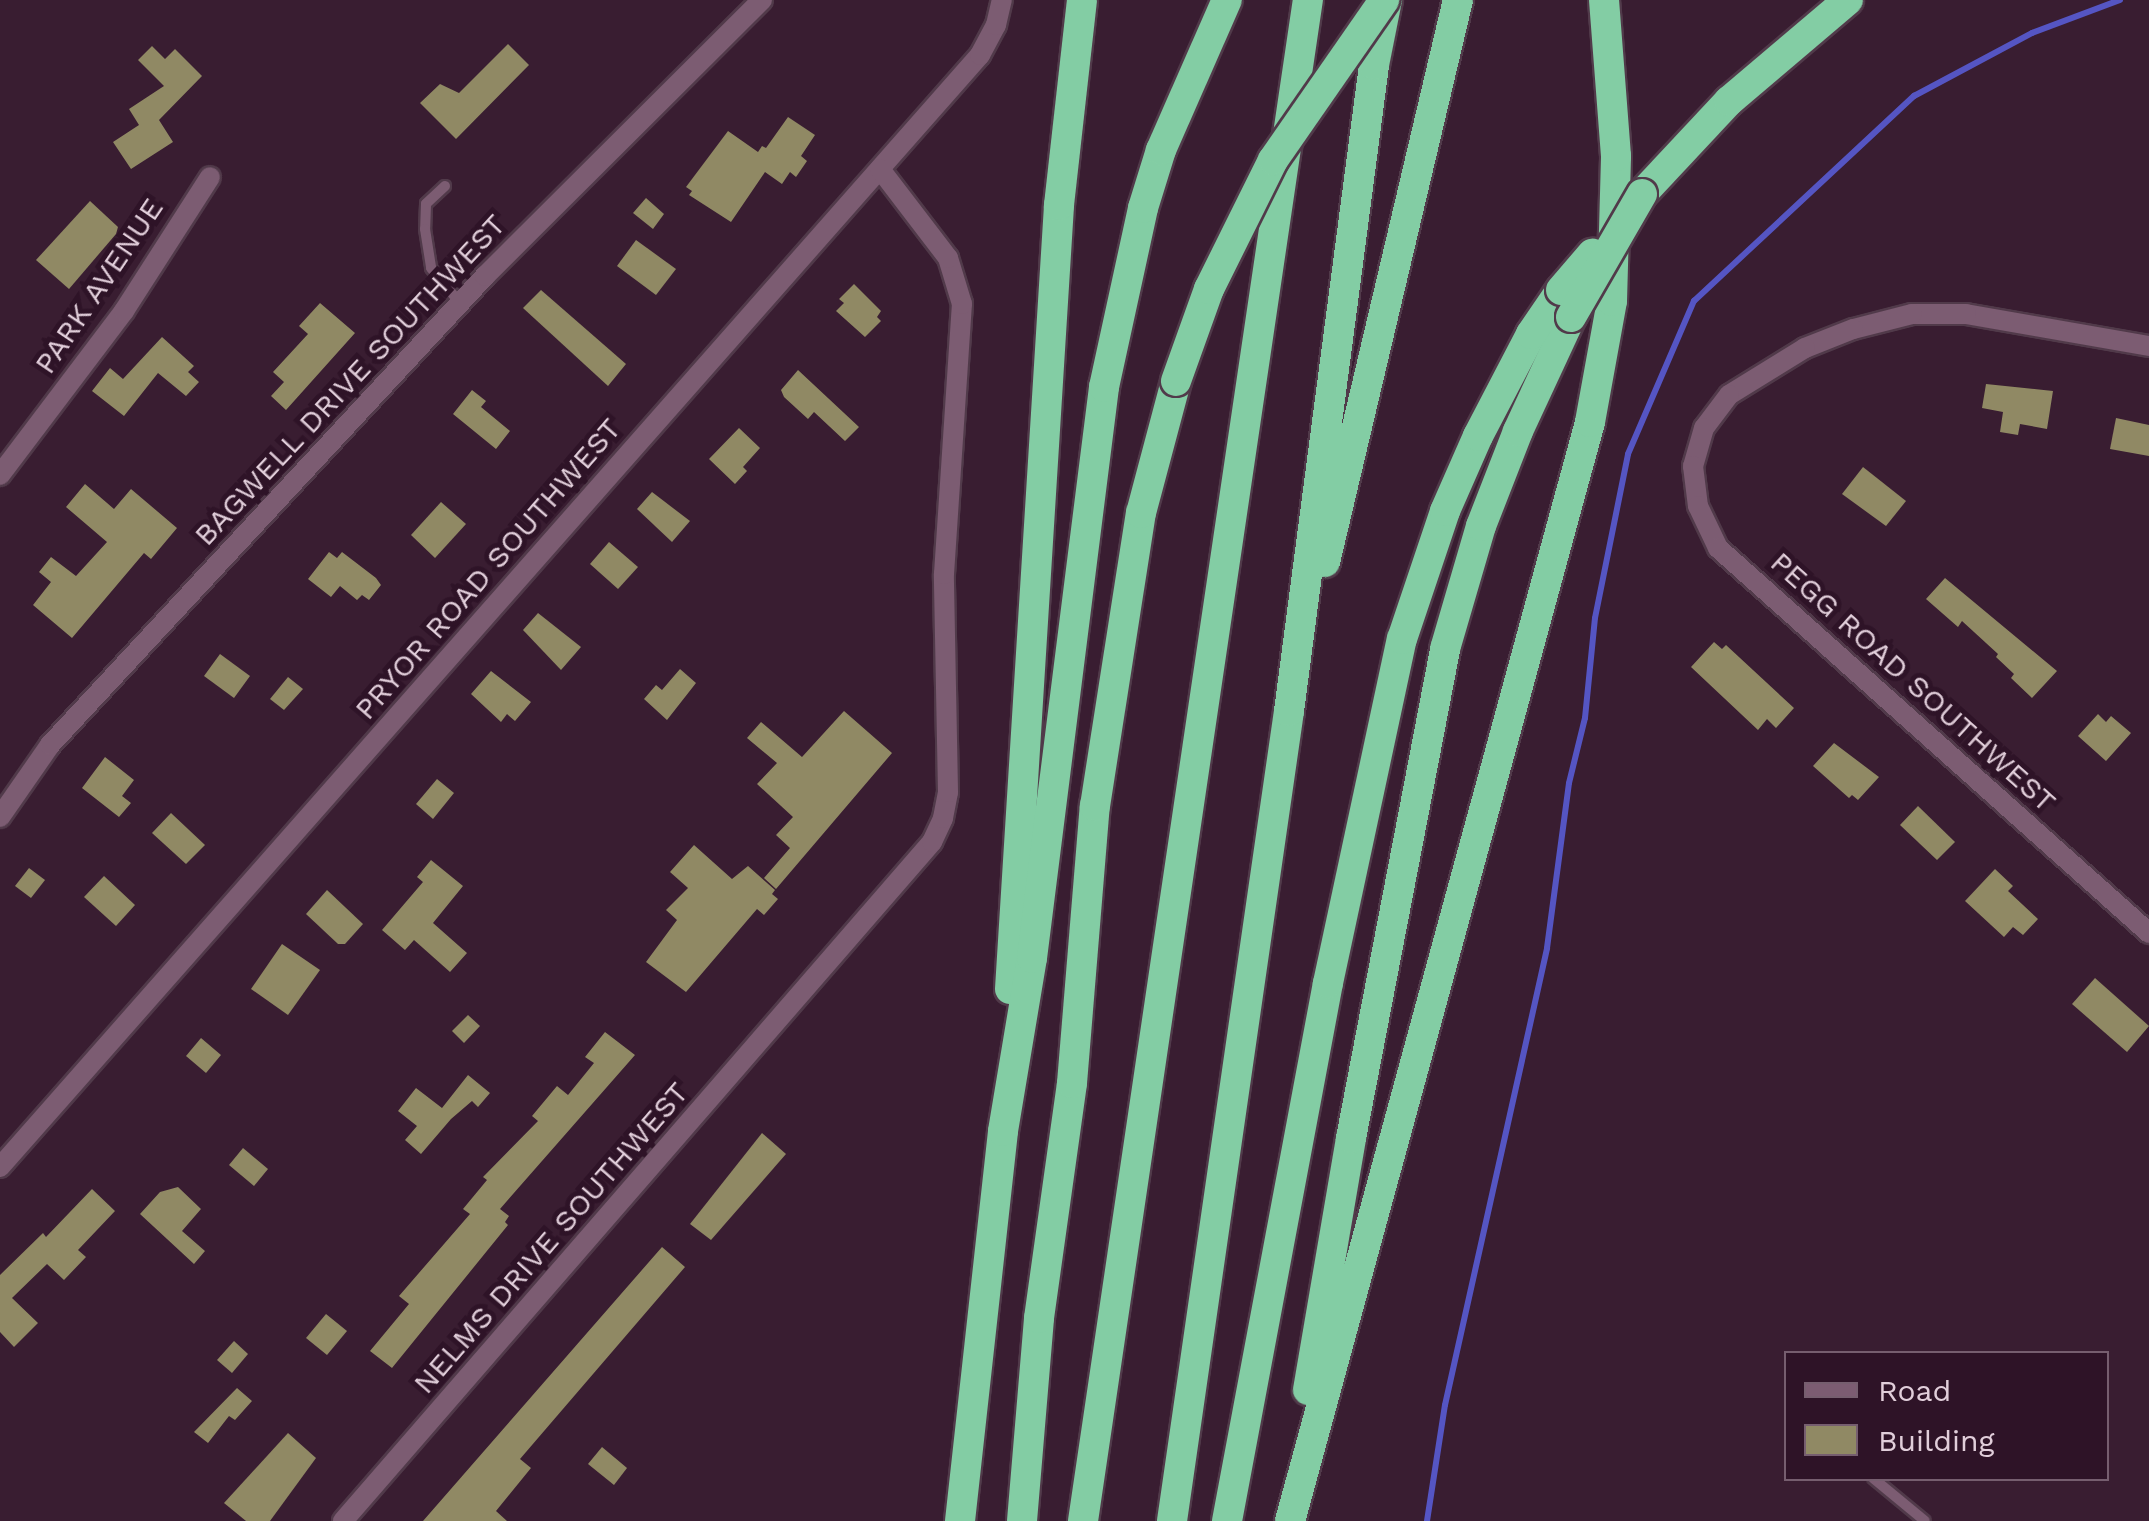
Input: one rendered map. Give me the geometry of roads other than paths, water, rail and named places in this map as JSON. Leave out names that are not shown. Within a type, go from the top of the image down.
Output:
[{"type":"highway","points":[[1003,1131],[1021,765],[1069,98],[1085,0]]},
{"type":"highway","points":[[960,1521],[1003,1131],[1032,958],[1104,387],[1157,164],[1194,67],[1227,0]]},
{"type":"highway","points":[[1083,1521],[1308,0]]},
{"type":"highway","points":[[1022,1521],[1040,1318],[1072,1083],[1095,806],[1141,513],[1176,381],[1210,289],[1273,160],[1386,0]]},
{"type":"highway","points":[[1172,1521],[1386,0]]},
{"type":"highway","points":[[1289,710],[1458,0]]},
{"type":"highway","points":[[1288,1521],[1590,422],[1612,301],[1616,156],[1604,0]]},
{"type":"highway","points":[[1288,1521],[1350,1138],[1444,649],[1481,526],[1566,304],[1642,194],[1729,100],[1848,0]]},
{"type":"highway","points":[[1227,1521],[1328,984],[1402,639],[1446,511],[1478,436],[1532,334],[1566,304]]},
{"type":"street","name":"BAGWELL DRIVE SOUTHWEST","points":[[0,817],[50,745],[461,304],[762,0]]},
{"type":"street","name":"PRYOR ROAD SOUTHWEST","points":[[0,1167],[980,55],[996,25],[1002,0]]},
{"type":"street","name":"NELMS DRIVE SOUTHWEST","points":[[343,1521],[932,842],[948,792],[944,574],[962,304],[948,258],[880,169]]},
{"type":"street","name":"PARK AVENUE","points":[[0,475],[124,311],[210,177]]},
{"type":"street","name":"PEGG ROAD SOUTHWEST","points":[[2149,346],[1966,314],[1912,314],[1854,329],[1806,348],[1729,395],[1704,428],[1693,466],[1698,506],[1718,548],[2149,933]]},
{"type":"lane","points":[[445,186],[426,204],[425,228],[432,268],[461,304]]},
{"type":"lane","points":[[1877,1481],[1925,1521]]},
{"type":"waterway","points":[[1427,1521],[1445,1405],[1547,948],[1569,783],[1585,718],[1595,618],[1628,454],[1694,301],[1914,96],[2032,33],[2120,0]]}]
